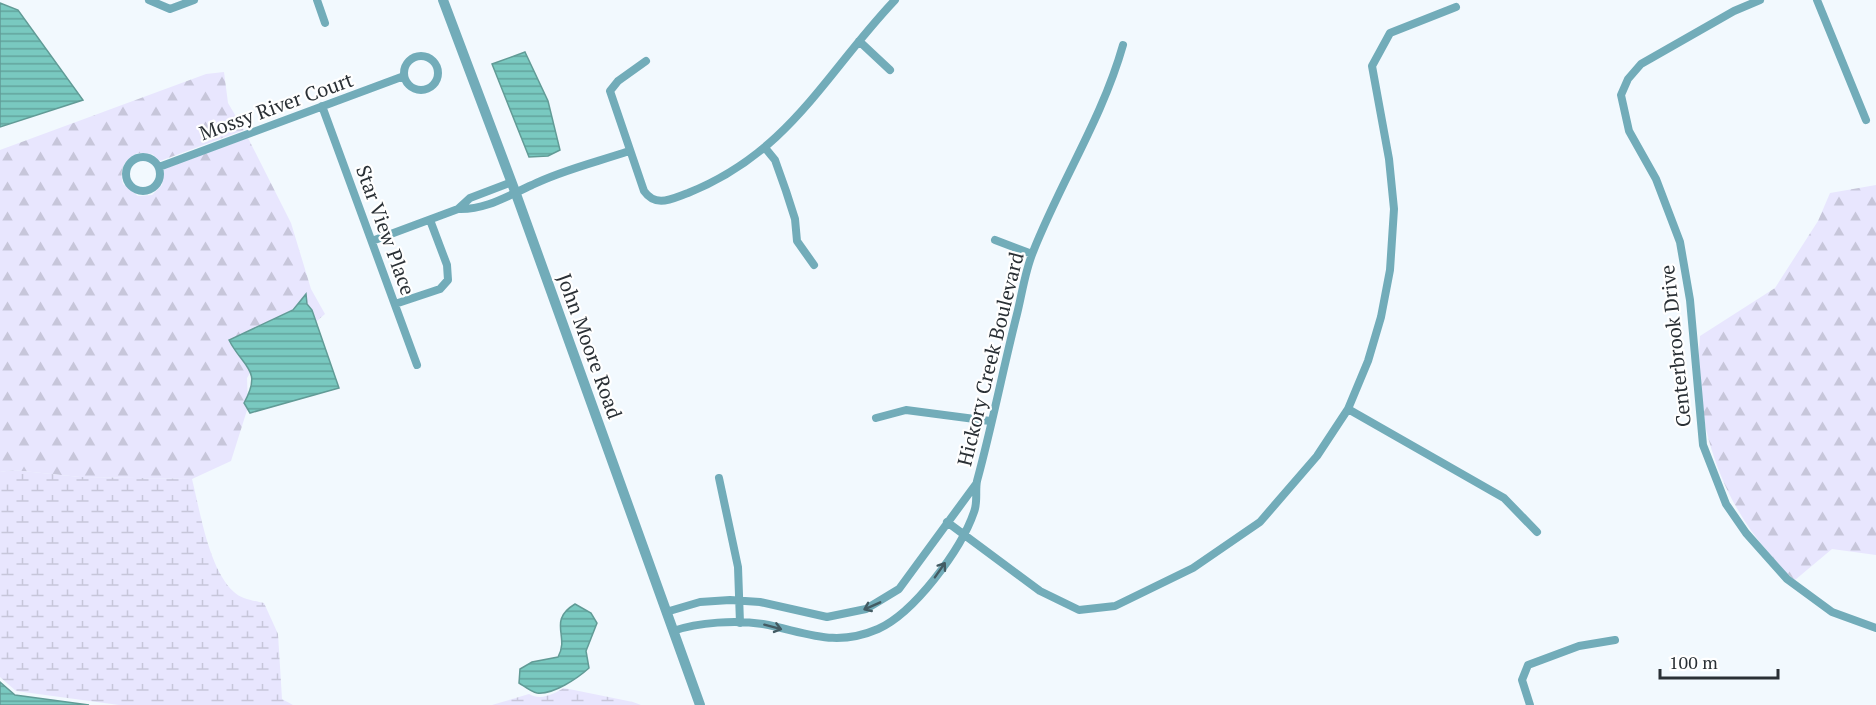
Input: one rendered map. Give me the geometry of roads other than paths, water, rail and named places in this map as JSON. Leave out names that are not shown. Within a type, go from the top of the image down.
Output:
[{"type":"street","points":[[149,0],[170,9],[194,0]]},
{"type":"street","points":[[317,0],[325,23]]},
{"type":"street","name":"John Moore Road","points":[[443,0],[512,182],[700,705]]},
{"type":"street","points":[[646,62],[618,81],[610,91],[644,191],[650,199],[657,202],[666,201],[714,182],[766,149],[800,115],[895,0]]},
{"type":"street","name":"Centerbrook Drive","points":[[1760,0],[1734,10],[1641,64],[1628,79],[1621,95],[1629,130],[1656,179],[1680,242],[1690,300],[1703,446],[1726,504],[1746,533],[1787,579],[1832,612],[1876,628]]},
{"type":"street","points":[[1817,0],[1866,120]]},
{"type":"street","points":[[947,522],[1040,591],[1079,610],[1115,606],[1193,568],[1260,522],[1317,456],[1348,409],[1368,361],[1382,317],[1394,209],[1389,159],[1372,66],[1390,33],[1456,7]]},
{"type":"street","points":[[859,41],[890,70]]},
{"type":"street","name":"Hickory Creek Boulevard","points":[[674,631],[694,626],[740,623],[765,625],[825,638],[848,638],[879,628],[915,604],[963,534],[974,512],[976,484],[983,465],[990,421],[1032,254],[1113,84],[1123,45]]},
{"type":"street","points":[[418,56],[429,57],[438,70],[436,82],[421,90],[410,86],[404,76],[408,61],[418,56]]},
{"type":"street","name":"Mossy River Court","points":[[159,166],[404,76]]},
{"type":"street","name":"Star View Place","points":[[322,106],[417,366]]},
{"type":"street","points":[[766,149],[775,160],[786,191],[795,219],[797,241],[814,264]]},
{"type":"street","points":[[458,209],[474,210],[516,194],[531,185],[629,151]]},
{"type":"street","points":[[138,157],[150,158],[159,166],[160,177],[150,190],[134,189],[127,181],[129,164],[138,157]]},
{"type":"street","points":[[372,241],[458,209],[470,198],[512,182]]},
{"type":"street","points":[[481,194],[485,206]]},
{"type":"street","points":[[395,304],[440,289],[448,280],[447,265],[430,220]]},
{"type":"street","points":[[995,240],[1032,254]]},
{"type":"street","points":[[1348,409],[1504,498],[1538,532]]},
{"type":"street","points":[[876,418],[906,410],[990,421]]},
{"type":"street","points":[[719,478],[738,567],[740,623]]},
{"type":"street","name":"Hickory Creek Boulevard","points":[[666,612],[700,602],[739,600],[770,604],[819,616],[836,616],[866,609],[899,589],[976,484]]},
{"type":"street","points":[[1530,705],[1522,681],[1528,664],[1579,646],[1615,640]]}]
